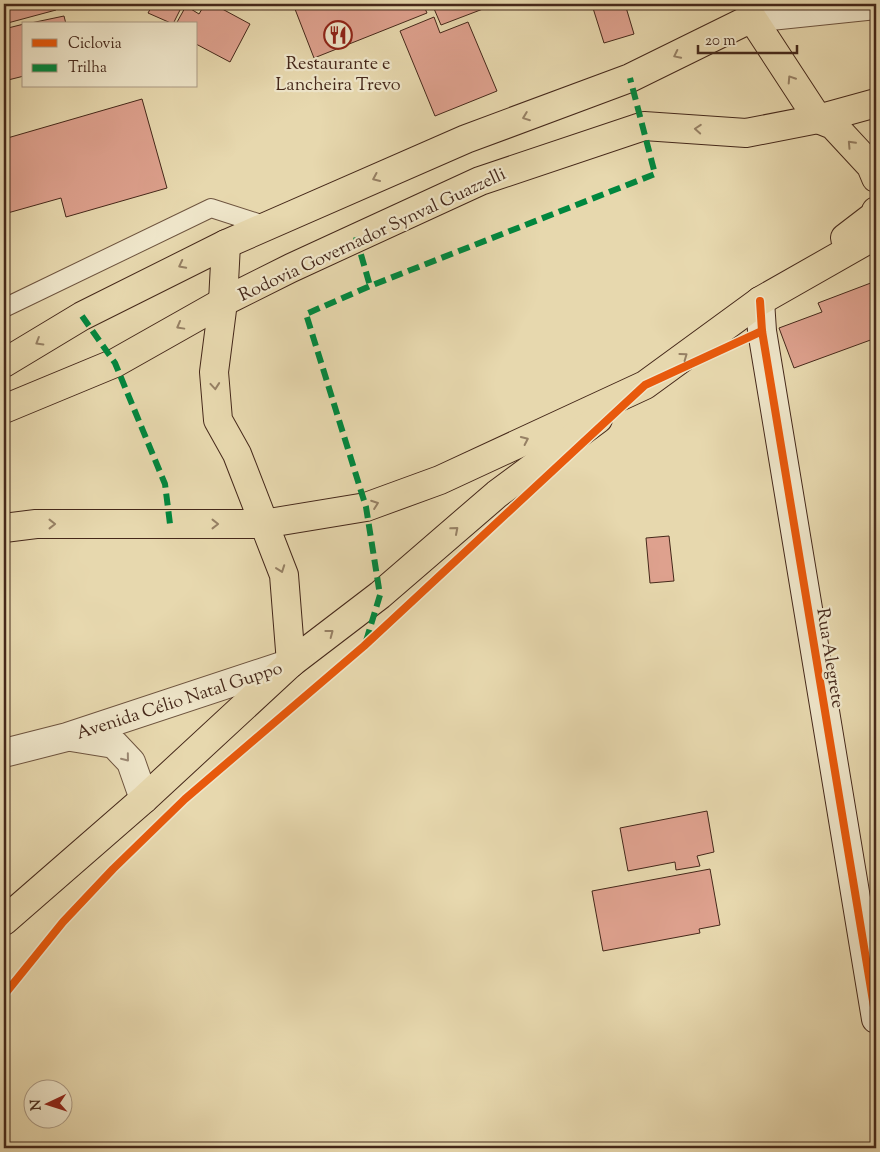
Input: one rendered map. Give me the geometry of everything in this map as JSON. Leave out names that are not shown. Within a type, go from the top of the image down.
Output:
[{"type":"main road","points":[[4,363],[82,316],[226,244],[466,139],[630,78],[751,11],[818,120],[833,125],[871,166],[876,178]]},
{"type":"main road","name":"Rodovia Governador Synval Guazzelli","points":[[4,409],[115,363],[223,302],[348,241],[480,181],[644,126],[746,133],[818,120],[876,103]]},
{"type":"main road","points":[[4,921],[144,799],[291,663],[380,595],[496,494],[760,301],[875,215],[876,211]]},
{"type":"main road","points":[[760,301],[876,235]]},
{"type":"main road","points":[[226,244],[223,302],[214,372],[218,420],[237,454],[262,524],[284,575],[291,663]]},
{"type":"main road","points":[[4,528],[36,524],[262,524],[366,507],[431,484],[645,385]]},
{"type":"street","points":[[751,11],[876,5]]},
{"type":"street","name":"Rua Alegrete","points":[[760,301],[762,331],[876,1019]]},
{"type":"street","name":"Avenida Célio Natal Guppo","points":[[4,753],[67,737],[291,663]]},
{"type":"street","name":"Avenida Célio Natal Guppo","points":[[67,737],[114,744],[131,762],[144,799]]},
{"type":"lane","points":[[4,308],[211,208],[267,226]]},
{"type":"building","points":[[4,4],[54,4],[56,10],[4,24]]},
{"type":"building","points":[[153,4],[183,4],[174,22],[168,22],[148,13]]},
{"type":"building","points":[[205,4],[213,4],[250,24],[230,62],[198,45],[198,22],[177,22],[186,6],[199,14]]},
{"type":"building","name":"Restaurante e Lancheira Trevo","points":[[293,4],[423,4],[427,13],[314,58]]},
{"type":"building","points":[[432,4],[496,4],[441,25]]},
{"type":"building","points":[[625,4],[634,34],[604,43],[592,5]]},
{"type":"building","points":[[64,16],[66,22],[36,22]]},
{"type":"building","points":[[434,17],[440,33],[468,22],[497,91],[435,116],[400,31]]},
{"type":"building","points":[[22,24],[22,76],[4,81],[4,29]]},
{"type":"building","points":[[142,99],[167,188],[66,217],[61,198],[4,214],[4,139]]},
{"type":"building","points":[[876,281],[876,338],[794,368],[779,328],[822,312],[818,303]]},
{"type":"building","points":[[669,536],[674,581],[650,583],[646,538]]},
{"type":"building","points":[[707,811],[714,852],[697,856],[700,866],[676,870],[675,862],[628,871],[620,828]]},
{"type":"building","points":[[710,869],[720,925],[699,929],[700,933],[603,951],[592,891]]},
{"type":"marked path","points":[[366,641],[380,595],[366,507],[306,314],[370,286],[655,174],[630,78]]},
{"type":"marked path","points":[[356,237],[370,286]]},
{"type":"marked path","points":[[82,316],[115,363],[165,484],[170,524]]},
{"type":"cycle path","points":[[760,301],[762,331],[876,1019]]},
{"type":"cycle path","points":[[4,995],[63,922],[113,869],[185,799],[364,646],[645,385],[762,331]]},
{"type":"place","name":"Restaurante e Lancheira Trevo","points":[[338,35]]}]
